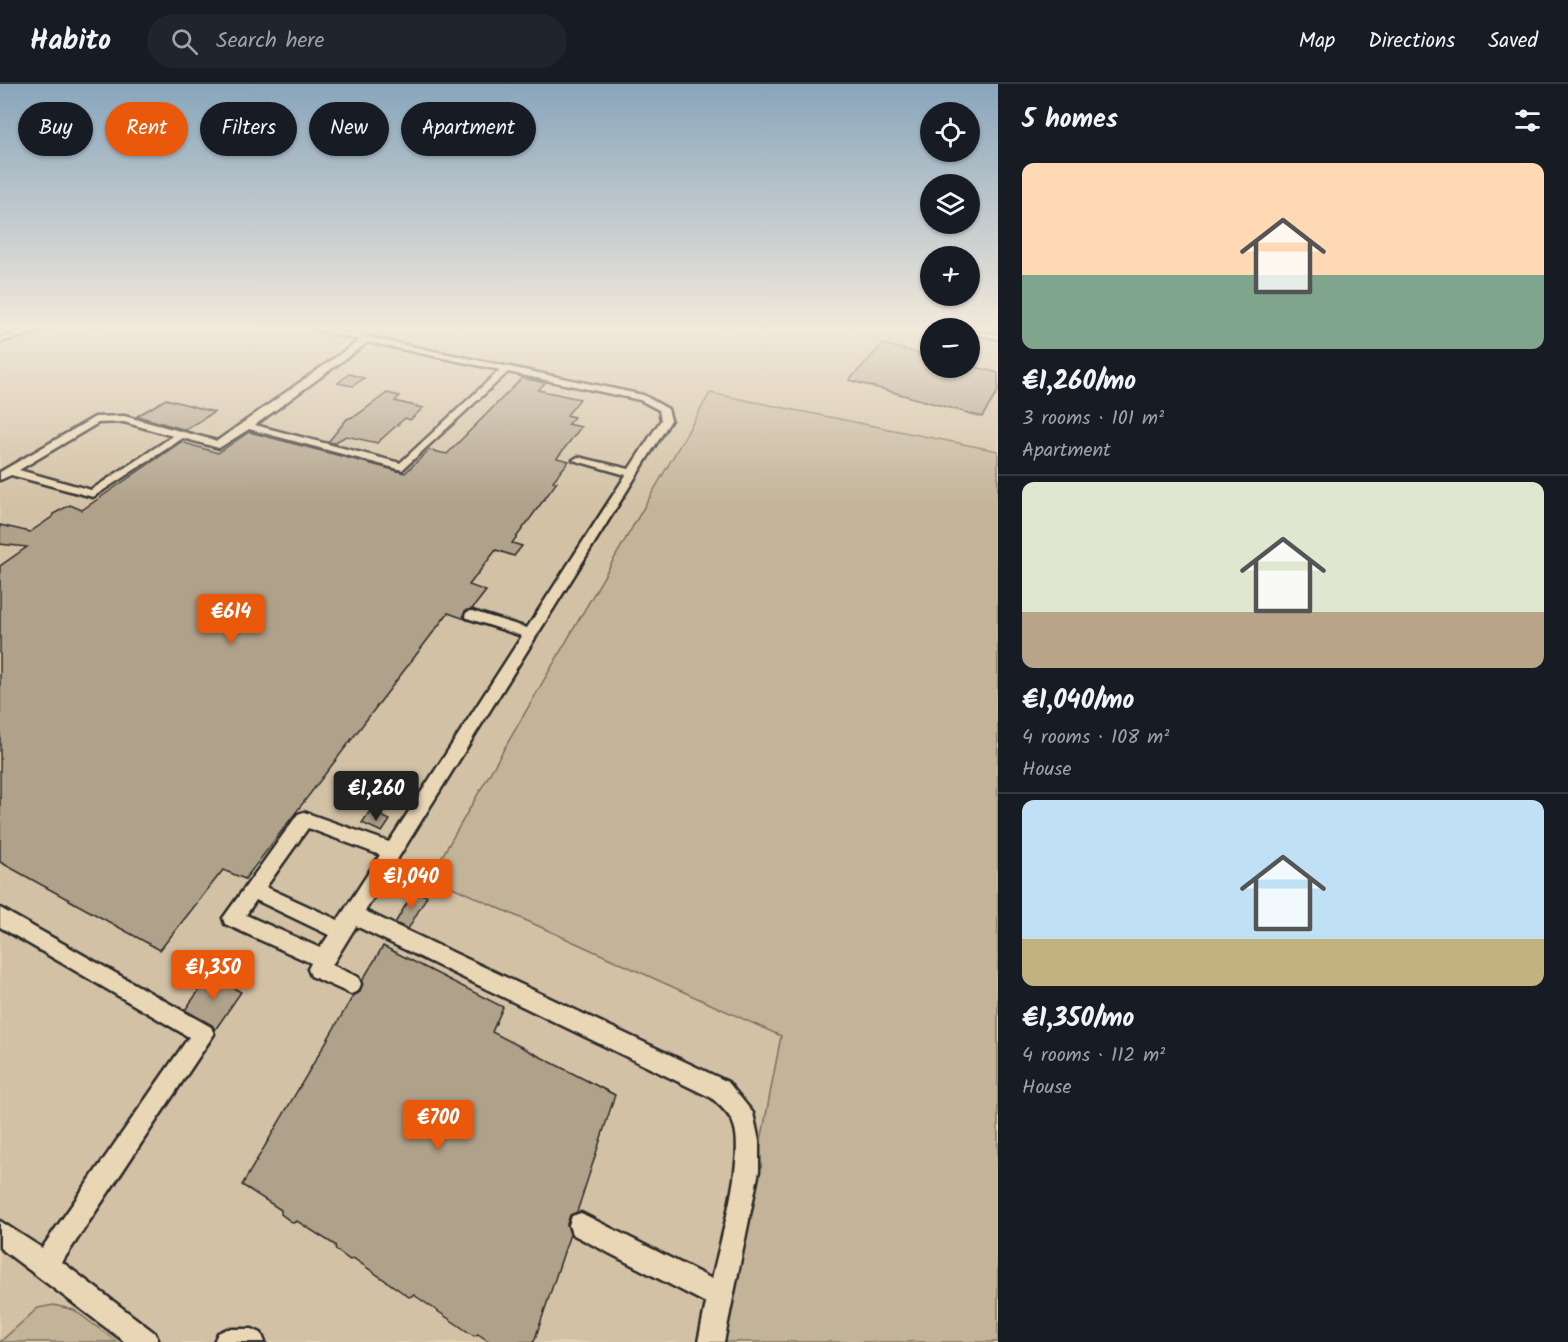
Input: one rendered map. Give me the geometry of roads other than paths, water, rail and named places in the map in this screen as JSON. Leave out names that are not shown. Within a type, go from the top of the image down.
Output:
[{"type":"street","points":[[0,477],[95,420],[124,419],[219,445],[300,388]]},
{"type":"street","points":[[247,426],[402,467],[486,388]]},
{"type":"street","points":[[351,984],[318,969],[666,420],[663,409],[643,398],[594,388]]},
{"type":"street","points":[[10,471],[93,494],[181,435]]},
{"type":"street","points":[[578,460],[632,473]]},
{"type":"street","points":[[472,615],[530,634]]},
{"type":"street","points":[[324,959],[232,918],[304,819],[392,851]]},
{"type":"street","points":[[253,890],[347,923],[720,1090],[745,1121],[748,1141],[747,1171],[711,1342]]},
{"type":"street","points":[[0,917],[204,1034],[45,1265]]},
{"type":"street","points":[[581,1225],[721,1297]]},
{"type":"street","points":[[0,1233],[146,1342]]},
{"type":"street","points":[[227,1342],[252,1342]]}]
